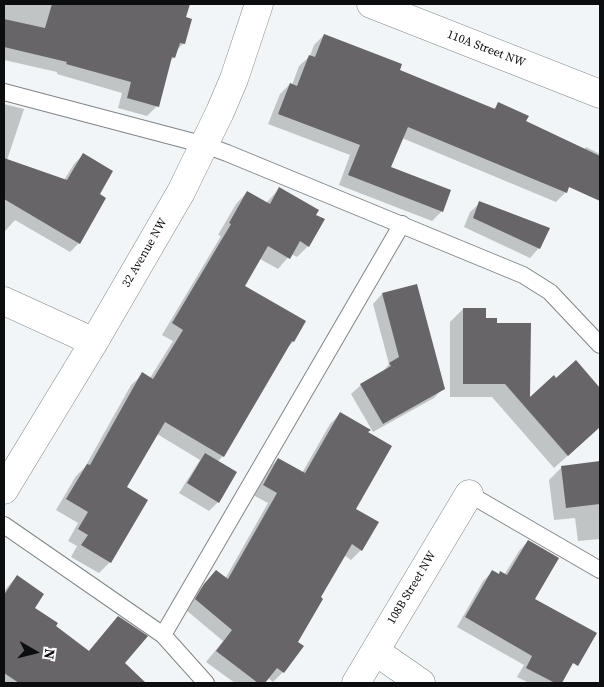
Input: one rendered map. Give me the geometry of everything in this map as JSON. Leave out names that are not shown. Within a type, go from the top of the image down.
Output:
[{"type":"street","name":"32 Avenue NW","points":[[4,490],[94,342],[181,192],[205,145],[234,79],[259,4]]},
{"type":"street","name":"110A Street NW","points":[[371,4],[600,94]]},
{"type":"street","points":[[4,301],[94,342]]},
{"type":"street","name":"108B Street NW","points":[[356,683],[469,494]]},
{"type":"street","points":[[375,652],[421,683]]},
{"type":"lane","points":[[4,92],[205,145],[523,275],[550,292],[600,345]]},
{"type":"lane","points":[[163,635],[402,224]]},
{"type":"lane","points":[[469,494],[600,570]]},
{"type":"lane","points":[[4,525],[163,635],[206,683]]},
{"type":"building","points":[[52,4],[190,4],[186,17],[192,19],[185,44],[180,43],[175,58],[172,57],[159,107],[127,98],[131,82],[66,64],[67,62],[4,47],[4,19],[45,28]]},
{"type":"building","points":[[324,34],[402,64],[400,70],[495,109],[498,102],[529,116],[526,121],[600,156],[600,201],[569,187],[567,193],[408,127],[391,167],[451,190],[443,212],[348,175],[360,145],[278,114],[290,83],[297,86],[309,55],[315,57]]},
{"type":"building","points":[[83,153],[113,171],[100,194],[106,198],[80,244],[4,199],[4,158],[67,180]]},
{"type":"building","points":[[279,187],[319,210],[316,215],[325,219],[309,247],[300,241],[290,259],[268,246],[245,286],[306,321],[294,342],[292,341],[224,457],[165,422],[127,487],[148,500],[111,563],[81,545],[88,535],[78,529],[88,512],[66,499],[87,464],[90,465],[142,372],[153,379],[183,330],[172,323],[231,224],[229,223],[247,191],[270,204]]},
{"type":"building","points":[[479,201],[550,228],[540,249],[473,218]]},
{"type":"building","points":[[417,284],[445,389],[383,424],[360,384],[391,366],[389,363],[399,357],[382,293]]},
{"type":"building","points":[[463,308],[486,308],[486,318],[497,318],[497,323],[531,323],[530,397],[554,375],[556,378],[576,360],[600,388],[600,427],[568,456],[505,384],[463,384]]},
{"type":"building","points":[[340,412],[371,430],[368,432],[392,446],[356,509],[379,522],[362,551],[352,544],[321,597],[323,599],[298,642],[304,646],[284,673],[277,668],[265,683],[258,683],[216,651],[232,630],[195,599],[204,584],[216,570],[228,579],[277,493],[263,485],[278,458],[305,473]]},
{"type":"building","points":[[205,453],[237,472],[219,503],[187,483]]},
{"type":"building","points":[[600,461],[600,504],[566,508],[561,466]]},
{"type":"building","points":[[528,540],[559,558],[535,599],[597,633],[578,666],[573,663],[562,683],[555,683],[526,668],[532,656],[465,617],[492,570],[499,574],[500,571],[507,575]]},
{"type":"building","points":[[17,575],[44,594],[35,608],[58,623],[56,626],[89,651],[118,616],[148,636],[125,663],[146,683],[19,683],[4,673],[4,595]]}]
